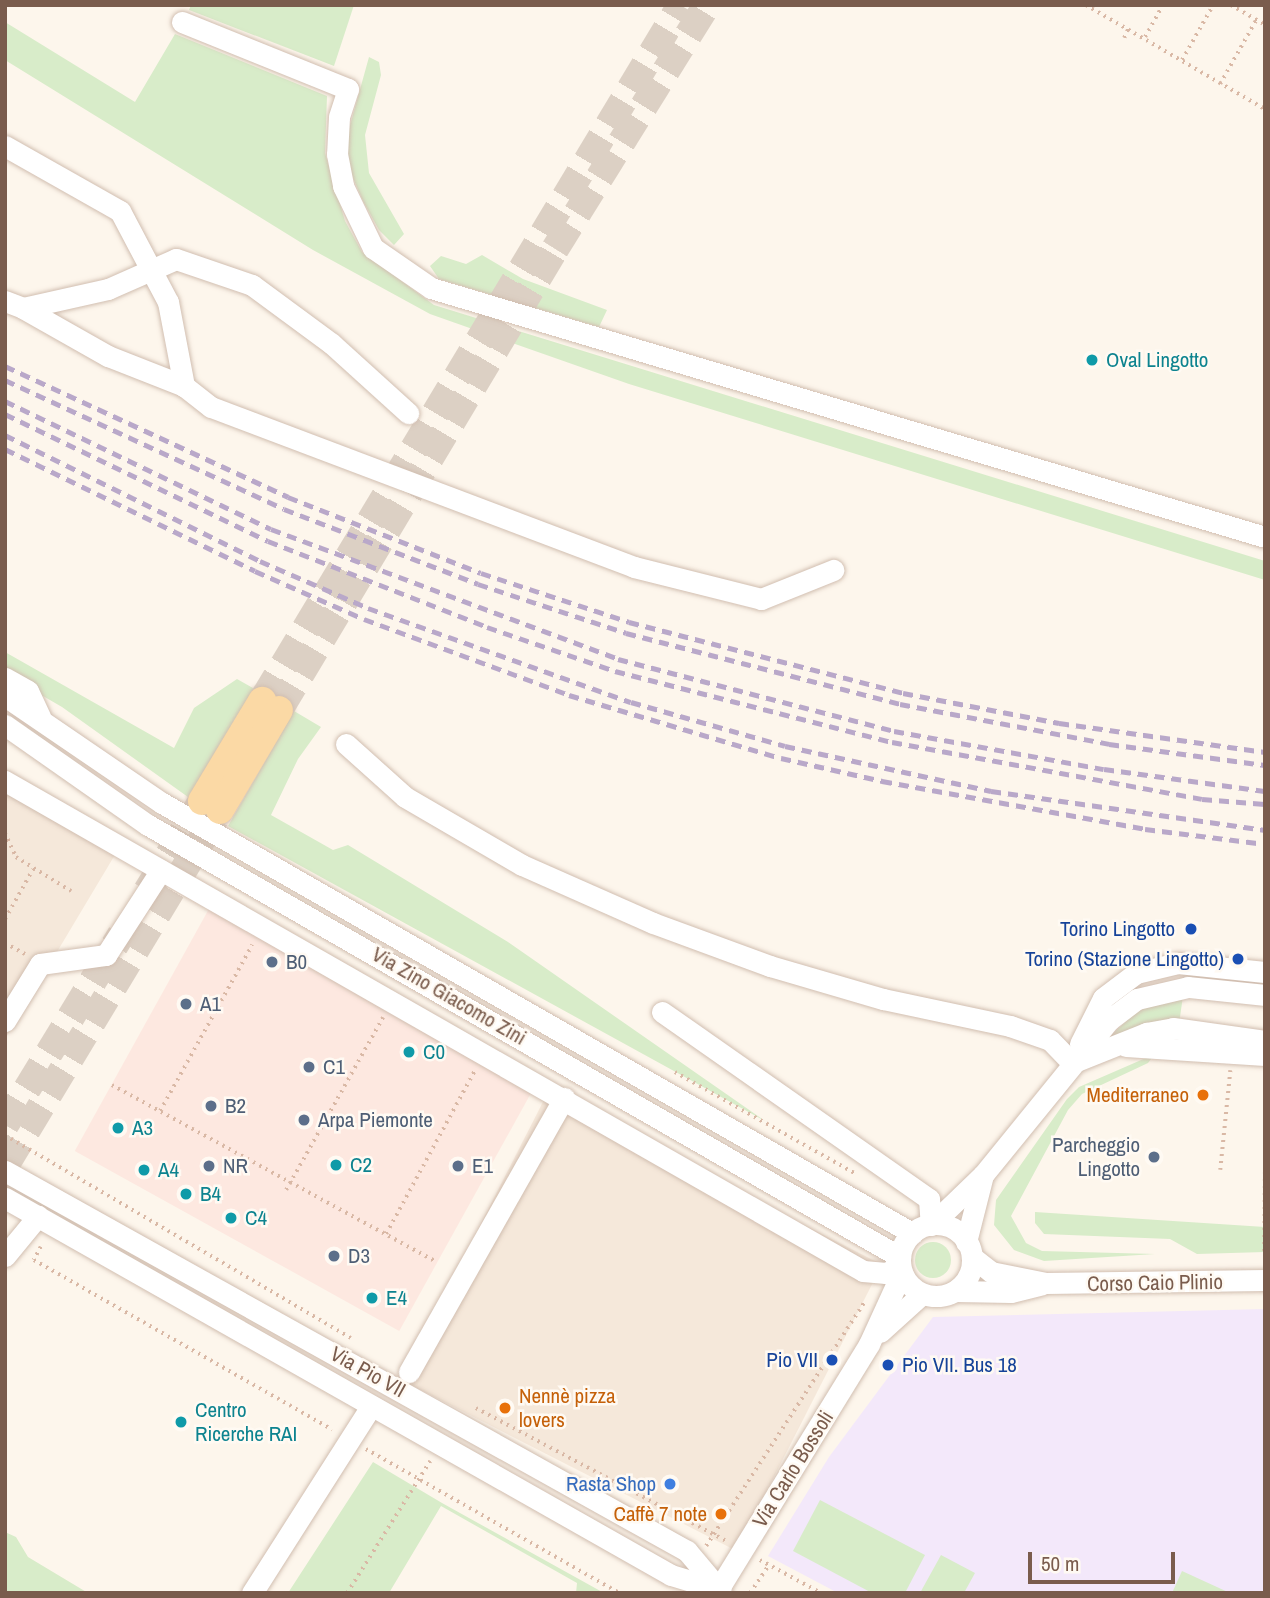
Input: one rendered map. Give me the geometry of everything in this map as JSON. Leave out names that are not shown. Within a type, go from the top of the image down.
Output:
[{"type":"main road","points":[[211,806],[271,706]]},
{"type":"street","points":[[182,22],[348,89],[339,117],[337,153],[342,186],[373,248],[430,288],[1265,537]]},
{"type":"street","points":[[5,146],[120,211],[168,302],[184,386]]},
{"type":"street","points":[[14,304],[108,289],[176,259],[252,285],[332,344],[408,413]]},
{"type":"street","points":[[14,304],[108,356],[184,386],[211,407],[634,567],[761,599],[833,570]]},
{"type":"street","name":"Via Zino Giacomo Zini","points":[[5,678],[28,691],[41,719]]},
{"type":"street","name":"Via Zino Giacomo Zini","points":[[5,696],[162,803],[921,1229]]},
{"type":"street","name":"Via Zino Giacomo Zini","points":[[5,725],[148,825],[901,1265]]},
{"type":"street","points":[[346,744],[405,797],[522,864],[653,923],[770,966],[883,999],[1023,1031],[1050,1040],[1072,1063]]},
{"type":"street","points":[[5,780],[564,1098],[863,1272],[886,1273],[901,1265],[921,1229],[929,1199],[662,1012]]},
{"type":"street","points":[[5,1021],[40,964],[106,955],[161,870]]},
{"type":"street","points":[[1072,1063],[1103,998],[1136,973],[1178,964],[1265,971]]},
{"type":"street","points":[[921,1229],[983,1175],[1109,1020],[1137,999],[1161,990],[1188,987],[1265,995]]},
{"type":"street","points":[[1072,1063],[1146,1033],[1173,1028],[1265,1041]]},
{"type":"street","points":[[1116,1046],[1265,1055]]},
{"type":"street","points":[[409,1372],[564,1098]]},
{"type":"street","name":"Via Pio VII","points":[[5,1171],[687,1550],[720,1591]]},
{"type":"street","points":[[901,1265],[922,1294],[955,1291],[968,1276],[969,1249],[983,1175]]},
{"type":"street","name":"Via Pio VII","points":[[5,1198],[671,1576],[720,1591]]},
{"type":"street","points":[[5,1256],[38,1216]]},
{"type":"street","points":[[921,1229],[950,1227],[969,1249]]},
{"type":"street","name":"Corso Caio Plinio","points":[[969,1249],[991,1272],[1046,1283],[1265,1280]]},
{"type":"street","name":"Via Carlo Bossoli","points":[[720,1591],[869,1344],[901,1265]]},
{"type":"street","name":"Corso Caio Plinio","points":[[955,1291],[1011,1292],[1046,1283]]},
{"type":"street","name":"Via Carlo Bossoli","points":[[869,1344],[902,1308],[922,1294]]},
{"type":"street","points":[[253,1593],[371,1406]]},
{"type":"path","points":[[1086,5],[1265,109]]},
{"type":"path","points":[[1145,37],[1163,5]]},
{"type":"path","points":[[1182,60],[1213,5]]},
{"type":"path","points":[[1231,5],[1265,25]]},
{"type":"path","points":[[1220,84],[1256,20]]},
{"type":"path","points":[[1124,37],[1128,29]]},
{"type":"path","points":[[5,832],[16,857],[71,891]]},
{"type":"path","points":[[5,919],[34,868]]},
{"type":"path","points":[[160,1111],[258,934]]},
{"type":"path","points":[[286,1189],[388,1007]]},
{"type":"path","points":[[386,1234],[481,1059]]},
{"type":"path","points":[[111,1085],[435,1261]]},
{"type":"path","points":[[1264,1251],[1265,1124]]},
{"type":"path","points":[[5,1135],[77,1177]]},
{"type":"path","points":[[34,1259],[620,1593]]},
{"type":"path","points":[[716,1535],[870,1294]]},
{"type":"path","points":[[347,1593],[440,1444]]},
{"type":"path","points":[[750,1593],[769,1565],[821,1593]]},
{"type":"shaded area","points":[[5,773],[122,843],[5,1039]]},
{"type":"shaded area","name":"Arpa Piemonte","points":[[210,907],[534,1087],[399,1331],[75,1151]]},
{"type":"shaded area","points":[[547,1094],[882,1265],[736,1551],[401,1380]]},
{"type":"shaded area","points":[[1265,1309],[1265,1593],[838,1593],[768,1556],[829,1457],[933,1317]]},
{"type":"green space","points":[[191,5],[354,5],[334,66],[189,10]]},
{"type":"green space","points":[[5,22],[135,102],[175,34],[327,96],[325,153],[345,221],[362,252],[434,305],[1265,561],[1265,580],[629,384],[430,314],[313,250],[5,60]]},
{"type":"green space","points":[[369,57],[379,62],[381,75],[365,135],[369,173],[404,234],[394,245],[379,230],[350,171],[346,140]]},
{"type":"green space","points":[[482,255],[523,279],[607,310],[599,327],[439,279],[430,266],[441,256],[466,264]]},
{"type":"green space","points":[[5,652],[174,748],[194,708],[237,679],[262,693],[201,798],[191,792],[188,797],[62,707],[5,674]]},
{"type":"green space","points":[[294,711],[321,727],[298,759],[271,815],[333,850],[348,845],[508,942],[765,1121],[228,826]]},
{"type":"green space","points":[[1183,996],[1179,1024],[1108,1038],[1145,1004]]},
{"type":"green space","points":[[1155,1054],[1148,1063],[1082,1094],[1068,1110],[1011,1216],[1026,1243],[1042,1251],[1155,1254],[1044,1261],[1014,1250],[994,1225],[996,1200],[1067,1099],[1079,1087]]},
{"type":"green space","points":[[1035,1212],[1265,1227],[1265,1252],[1197,1254],[1170,1239],[1044,1234],[1035,1223]]},
{"type":"green space","points":[[933,1242],[946,1247],[951,1260],[946,1273],[933,1278],[920,1273],[915,1260],[920,1247]]},
{"type":"green space","points":[[373,1462],[604,1593],[576,1593],[577,1583],[441,1506],[389,1593],[288,1593]]},
{"type":"green space","points":[[820,1500],[925,1555],[905,1593],[872,1593],[793,1551]]},
{"type":"green space","points":[[5,1532],[16,1537],[28,1557],[88,1593],[5,1593]]},
{"type":"green space","points":[[941,1555],[975,1573],[964,1593],[920,1593]]},
{"type":"green space","points":[[1182,1571],[1230,1593],[1172,1593]]},
{"type":"tunnel","points":[[262,701],[681,5]]},
{"type":"tunnel","points":[[279,710],[555,249],[707,5]]},
{"type":"tunnel","points":[[147,891],[202,801]]},
{"type":"tunnel","points":[[5,1166],[220,810]]},
{"type":"tunnel","points":[[5,1125],[121,935]]},
{"type":"railway","points":[[5,366],[288,497],[481,573],[629,622],[903,693],[1059,723],[1265,752]]},
{"type":"railway","points":[[5,380],[284,509],[478,584],[626,633],[900,704],[1109,744],[1265,765]]},
{"type":"railway","points":[[5,401],[271,529],[618,659],[894,731],[1104,769],[1265,791]]},
{"type":"railway","points":[[5,414],[268,541],[487,627],[615,671],[892,742],[1202,799],[1265,804]]},
{"type":"railway","points":[[5,435],[260,561],[368,608],[631,702],[785,746],[991,791],[1265,830]]},
{"type":"railway","points":[[5,449],[255,571],[364,619],[569,695],[781,758],[882,781],[1145,829],[1265,844]]},
{"type":"place","name":"Oval Lingotto","points":[[1092,360]]},
{"type":"place","name":"Torino Lingotto","points":[[1191,929]]},
{"type":"place","name":"Torino (Stazione Lingotto)","points":[[1238,959]]},
{"type":"place","name":"B0","points":[[272,962]]},
{"type":"place","name":"A1","points":[[186,1004]]},
{"type":"place","name":"C0","points":[[409,1052]]},
{"type":"place","name":"C1","points":[[309,1067]]},
{"type":"place","name":"Mediterraneo","points":[[1203,1095]]},
{"type":"place","name":"B2","points":[[211,1106]]},
{"type":"place","name":"Arpa Piemonte","points":[[304,1120]]},
{"type":"place","name":"A3","points":[[118,1128]]},
{"type":"place","name":"Parcheggio Lingotto","points":[[1154,1157]]},
{"type":"place","name":"C2","points":[[336,1165]]},
{"type":"place","name":"NR","points":[[209,1166]]},
{"type":"place","name":"E1","points":[[458,1166]]},
{"type":"place","name":"A4","points":[[144,1170]]},
{"type":"place","name":"B4","points":[[186,1194]]},
{"type":"place","name":"C4","points":[[231,1218]]},
{"type":"place","name":"D3","points":[[334,1256]]},
{"type":"place","name":"E4","points":[[372,1298]]},
{"type":"place","name":"Pio VII","points":[[832,1360]]},
{"type":"place","name":"Pio VII. Bus 18","points":[[888,1365]]},
{"type":"place","name":"Nennè pizza lovers","points":[[505,1408]]},
{"type":"place","name":"Centro Ricerche RAI","points":[[181,1422]]},
{"type":"place","name":"Rasta Shop","points":[[670,1484]]},
{"type":"place","name":"Caffè 7 note","points":[[721,1514]]}]
